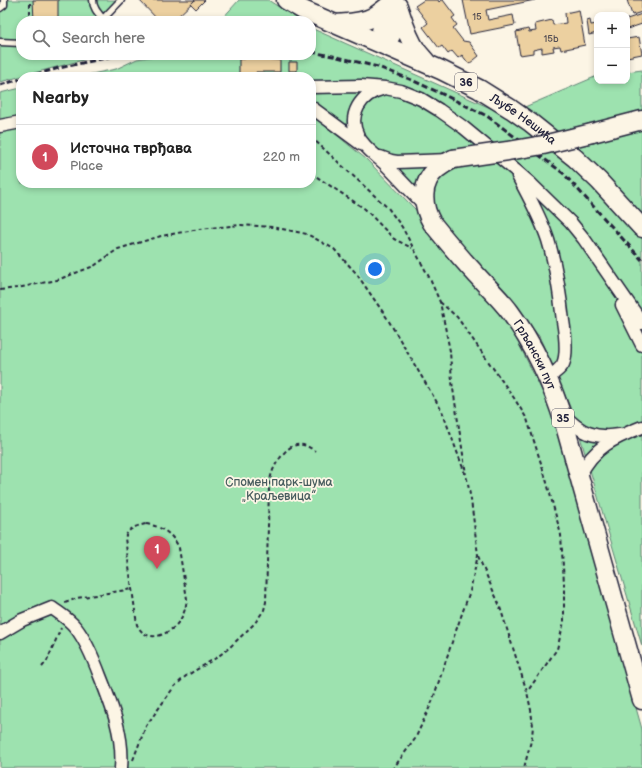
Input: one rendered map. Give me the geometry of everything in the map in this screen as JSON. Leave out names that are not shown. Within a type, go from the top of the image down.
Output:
[{"type":"main road","name":"Љубе Нешића","points":[[286,0],[303,10],[447,73],[479,89],[511,109],[560,145],[575,158],[599,181],[638,225]]},
{"type":"main road","points":[[335,24],[363,21],[373,17],[396,2],[412,43],[429,65]]},
{"type":"main road","name":"Грљански пут","points":[[642,120],[543,145],[453,160],[442,164],[437,168],[428,179],[424,190],[427,214],[432,223],[514,318],[529,340],[547,378],[561,412],[580,475],[642,700]]},
{"type":"street","points":[[382,44],[379,38],[384,16],[396,2]]},
{"type":"street","points":[[316,87],[361,86],[401,91],[421,99],[463,127],[531,184],[570,223],[584,239],[642,322]]},
{"type":"street","points":[[385,88],[376,90],[367,95],[360,102],[355,114],[357,134],[369,150],[385,159],[397,162],[453,160]]},
{"type":"street","points":[[316,111],[369,150],[425,205]]},
{"type":"street","points":[[0,126],[16,123]]},
{"type":"street","points":[[515,170],[540,220],[548,241],[558,282],[564,329],[565,352],[564,359],[559,370],[547,378]]},
{"type":"street","points":[[608,275],[642,346]]},
{"type":"street","points":[[561,412],[576,427],[589,433],[605,436],[623,434]]},
{"type":"street","points":[[580,475],[584,466],[592,455],[623,434],[642,427]]},
{"type":"street","points":[[0,633],[22,620],[52,608],[65,617],[75,627],[94,659],[108,694],[121,740],[122,759],[127,766]]},
{"type":"lane","points":[[0,8],[4,5],[4,0]]},
{"type":"lane","points":[[93,0],[95,8],[100,16]]},
{"type":"lane","points":[[106,16],[121,0]]},
{"type":"lane","points":[[0,42],[16,43]]},
{"type":"path","points":[[30,0],[30,16]]},
{"type":"path","points":[[316,142],[388,208],[402,227],[429,277],[440,302],[450,351],[452,382],[471,500],[478,555],[499,604],[527,692],[531,710],[533,726],[532,737],[524,768]]},
{"type":"path","points":[[316,176],[365,209],[394,238],[413,248]]},
{"type":"path","points":[[0,290],[57,280],[94,266],[118,248],[161,236],[199,229],[241,224],[272,227],[307,234],[334,248],[356,274],[387,318],[442,411],[467,479]]},
{"type":"path","points":[[440,302],[457,317],[527,419],[546,478],[561,535],[564,583],[564,622],[557,649],[527,692]]},
{"type":"path","points":[[127,766],[146,726],[174,686],[186,676],[216,658],[229,648],[255,623],[264,610],[266,602],[269,488],[271,476],[276,464],[285,451],[290,447],[300,445],[308,446],[315,452]]},
{"type":"path","points":[[146,524],[154,525],[167,532],[179,548],[187,599],[186,606],[176,626],[156,636],[151,636],[141,632],[137,625],[132,589],[126,538],[127,534],[133,527],[146,524]]},
{"type":"path","points":[[393,768],[415,739],[432,702],[470,591],[478,555]]},
{"type":"path","points":[[52,608],[77,598],[132,589]]},
{"type":"path","points":[[42,667],[47,661],[65,617]]},
{"type":"shaded area","points":[[642,592],[642,648],[626,599]]},
{"type":"green space","points":[[0,0],[119,0],[108,16],[16,16],[16,60],[83,60],[38,72],[16,72],[16,78],[0,82]]},
{"type":"green space","points":[[239,0],[268,0],[293,16],[225,16]]},
{"type":"green space","points":[[316,30],[506,115],[594,77],[594,84],[630,84],[630,72],[642,70],[642,646],[574,416],[539,336],[343,123],[316,111],[316,72],[101,72],[116,69],[135,60],[316,60]]},
{"type":"green space","name":"Спомен парк-шума „Краљевица”","points":[[16,89],[16,188],[316,188],[316,118],[366,159],[415,209],[510,326],[551,409],[642,729],[642,768],[0,768],[0,93]]},
{"type":"building","points":[[33,0],[58,0],[58,16],[34,16]]},
{"type":"building","points":[[139,0],[195,0],[178,16],[154,16]]},
{"type":"building","points":[[195,0],[205,0],[196,9],[191,4]]},
{"type":"building","points":[[424,0],[438,0],[439,2],[443,0],[455,16],[452,18],[457,25],[453,28],[463,41],[469,42],[479,56],[469,64],[462,55],[458,58],[452,51],[448,54],[442,46],[439,48],[423,27],[428,23],[415,6]]},
{"type":"building","points":[[463,0],[535,0],[486,10],[488,20],[513,15],[515,25],[470,34]]},
{"type":"building","points":[[627,0],[642,0],[642,12],[632,15]]},
{"type":"building","points":[[579,10],[585,45],[561,50],[560,46],[553,47],[554,51],[542,53],[542,48],[533,50],[533,53],[520,55],[516,32],[528,29],[529,32],[536,31],[535,24],[552,20],[553,25],[566,23],[565,13]]},
{"type":"building","points":[[642,14],[642,24],[630,28],[630,18]]},
{"type":"building","points":[[590,20],[591,25],[594,24],[594,34],[589,35],[587,21]]},
{"type":"building","points":[[639,37],[642,54],[630,56],[630,38]]},
{"type":"building","points":[[239,60],[280,60],[280,72],[239,72]]},
{"type":"building","points":[[289,62],[297,62],[297,71],[289,71]]},
{"type":"railway","points":[[316,53],[378,67],[407,78],[487,116],[563,173],[642,260]]},
{"type":"railway","points":[[45,72],[96,60]]},
{"type":"railway","points":[[0,85],[16,80]]},
{"type":"place","name":"Источна тврђава","points":[[157,569]]}]
